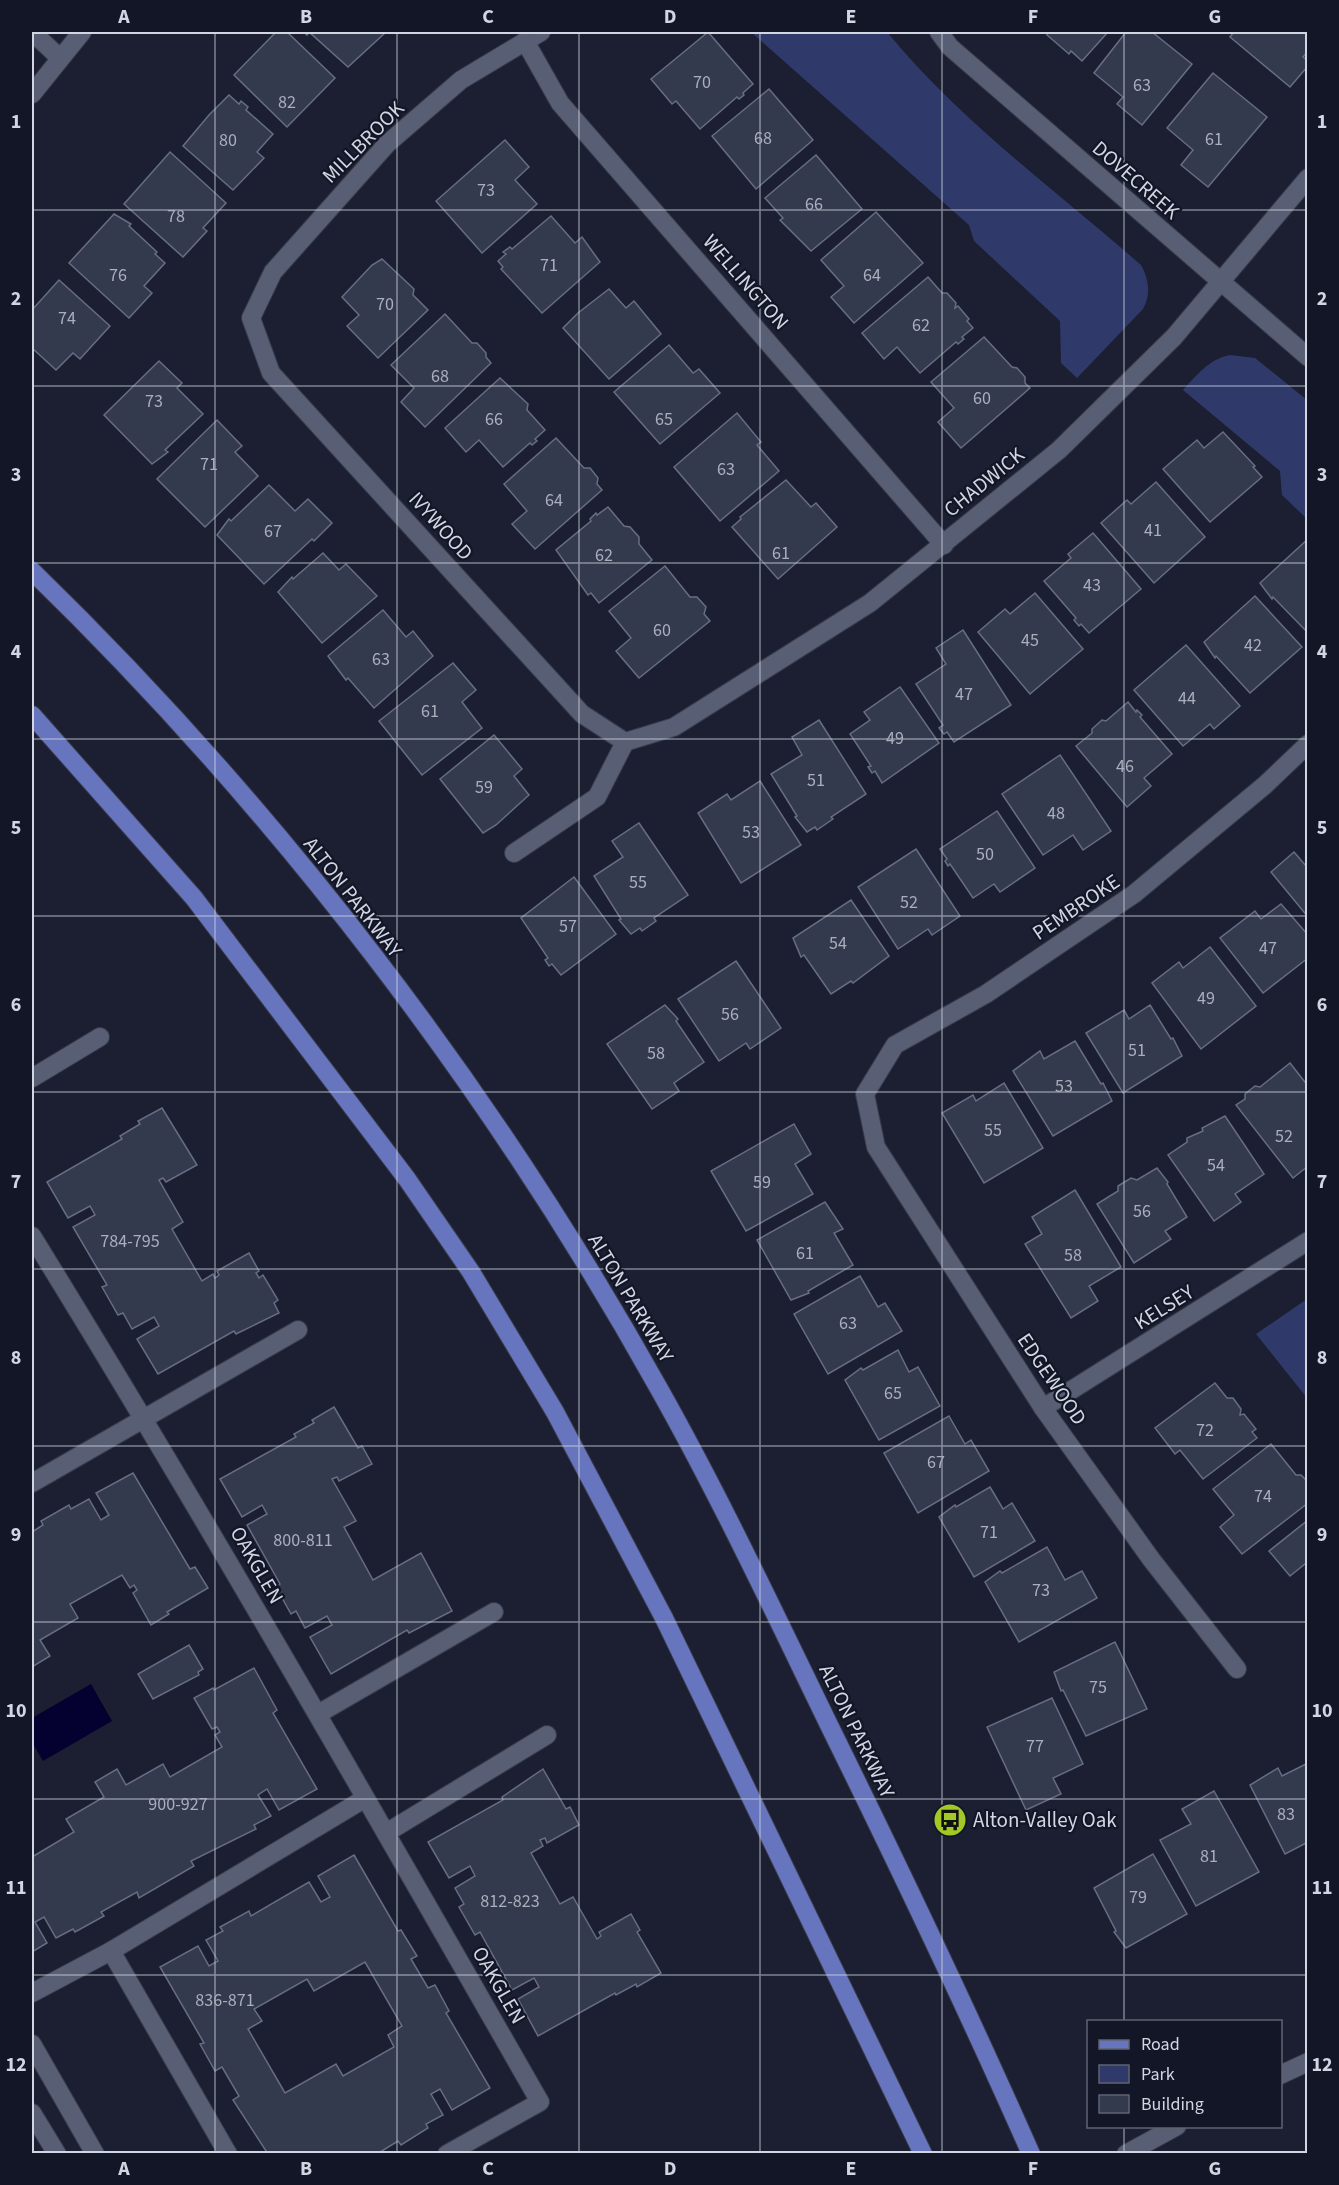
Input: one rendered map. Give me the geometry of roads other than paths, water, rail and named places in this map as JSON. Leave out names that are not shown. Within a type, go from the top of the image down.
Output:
[{"type":"main road","name":"ALTON PARKWAY","points":[[32,571],[166,708],[308,874],[473,1093],[565,1233],[658,1387],[739,1540],[932,1938],[1031,2154]]},
{"type":"main road","points":[[32,715],[194,898],[407,1179],[471,1272],[555,1412],[664,1618],[922,2154]]},
{"type":"street","points":[[32,32],[60,58]]},
{"type":"street","points":[[32,94],[82,32]]},
{"type":"street","name":"MILLBROOK","points":[[251,318],[273,272],[387,144],[461,80],[541,32]]},
{"type":"street","name":"DOVECREEK","points":[[939,32],[950,47],[1308,357]]},
{"type":"street","name":"WELLINGTON","points":[[525,41],[560,103],[944,545]]},
{"type":"street","name":"CHADWICK","points":[[625,742],[674,727],[870,603],[1059,450],[1174,337],[1308,177]]},
{"type":"street","name":"IVYWOOD","points":[[251,318],[271,373],[582,714],[625,742]]},
{"type":"street","points":[[514,853],[597,797],[625,742]]},
{"type":"street","name":"PEMBROKE","points":[[865,1094],[895,1045],[986,994],[1134,894],[1265,785],[1308,744]]},
{"type":"street","points":[[32,1078],[100,1037]]},
{"type":"street","name":"EDGEWOOD","points":[[865,1094],[876,1147],[1043,1408],[1151,1559],[1237,1669]]},
{"type":"street","name":"OAKGLEN","points":[[32,1236],[144,1418],[318,1714],[364,1799],[386,1833],[540,2102],[447,2154]]},
{"type":"street","name":"KELSEY","points":[[1043,1408],[1308,1241]]},
{"type":"street","points":[[32,1481],[298,1330]]},
{"type":"street","points":[[318,1714],[494,1612]]},
{"type":"street","points":[[386,1833],[547,1736]]},
{"type":"street","points":[[32,1993],[111,1951],[364,1799]]},
{"type":"street","points":[[111,1951],[228,2154]]},
{"type":"street","points":[[32,2044],[95,2154]]},
{"type":"street","points":[[1282,2075],[1308,2062]]},
{"type":"street","points":[[32,2113],[57,2154]]},
{"type":"street","points":[[1126,2154],[1175,2128]]},
{"type":"place","name":"Alton-Valley Oak","points":[[950,1820]]}]
